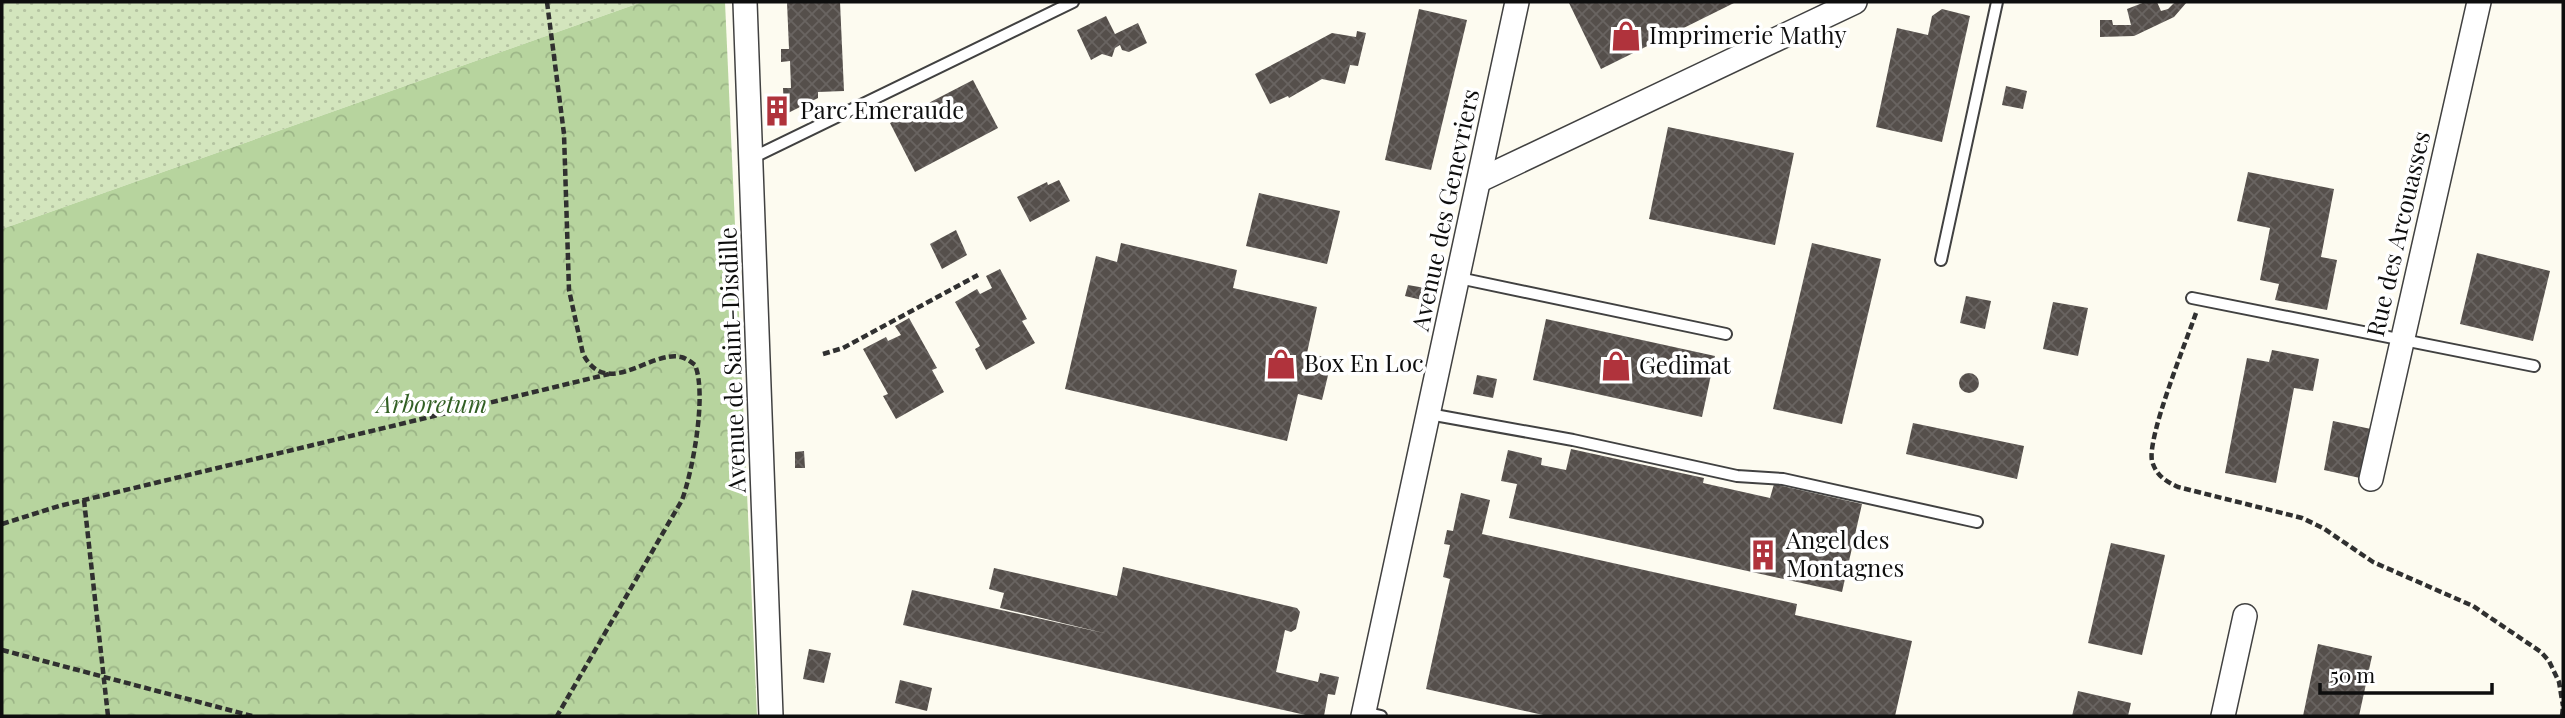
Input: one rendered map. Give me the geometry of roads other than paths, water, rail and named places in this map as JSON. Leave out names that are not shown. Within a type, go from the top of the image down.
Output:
[{"type":"street","name":"Avenue de Saint-Disdille","points":[[745,2],[771,716]]},
{"type":"street","name":"Avenue des Genevriers","points":[[1369,715],[1429,414],[1517,2]]},
{"type":"street","points":[[1480,180],[1855,2]]},
{"type":"street","name":"Rue des Arcouasses","points":[[2371,479],[2479,2]]},
{"type":"street","points":[[2223,716],[2245,616]]},
{"type":"lane","points":[[752,158],[1073,2]]},
{"type":"lane","points":[[1941,260],[1997,2]]},
{"type":"lane","points":[[1459,278],[1726,334]]},
{"type":"lane","points":[[2196,299],[2534,366]]},
{"type":"lane","points":[[1429,414],[1573,440],[1737,476],[1783,480],[1977,522]]},
{"type":"place","name":"Imprimerie Mathy","points":[[1626,36]]},
{"type":"place","name":"Parc Emeraude","points":[[777,111]]},
{"type":"place","name":"Box En Loc","points":[[1281,364]]},
{"type":"place","name":"Gedimat","points":[[1616,366]]},
{"type":"place","name":"Angel des Montagnes","points":[[1763,555]]},
{"type":"park label","name":"Arboretum","points":[[432,405]]}]
